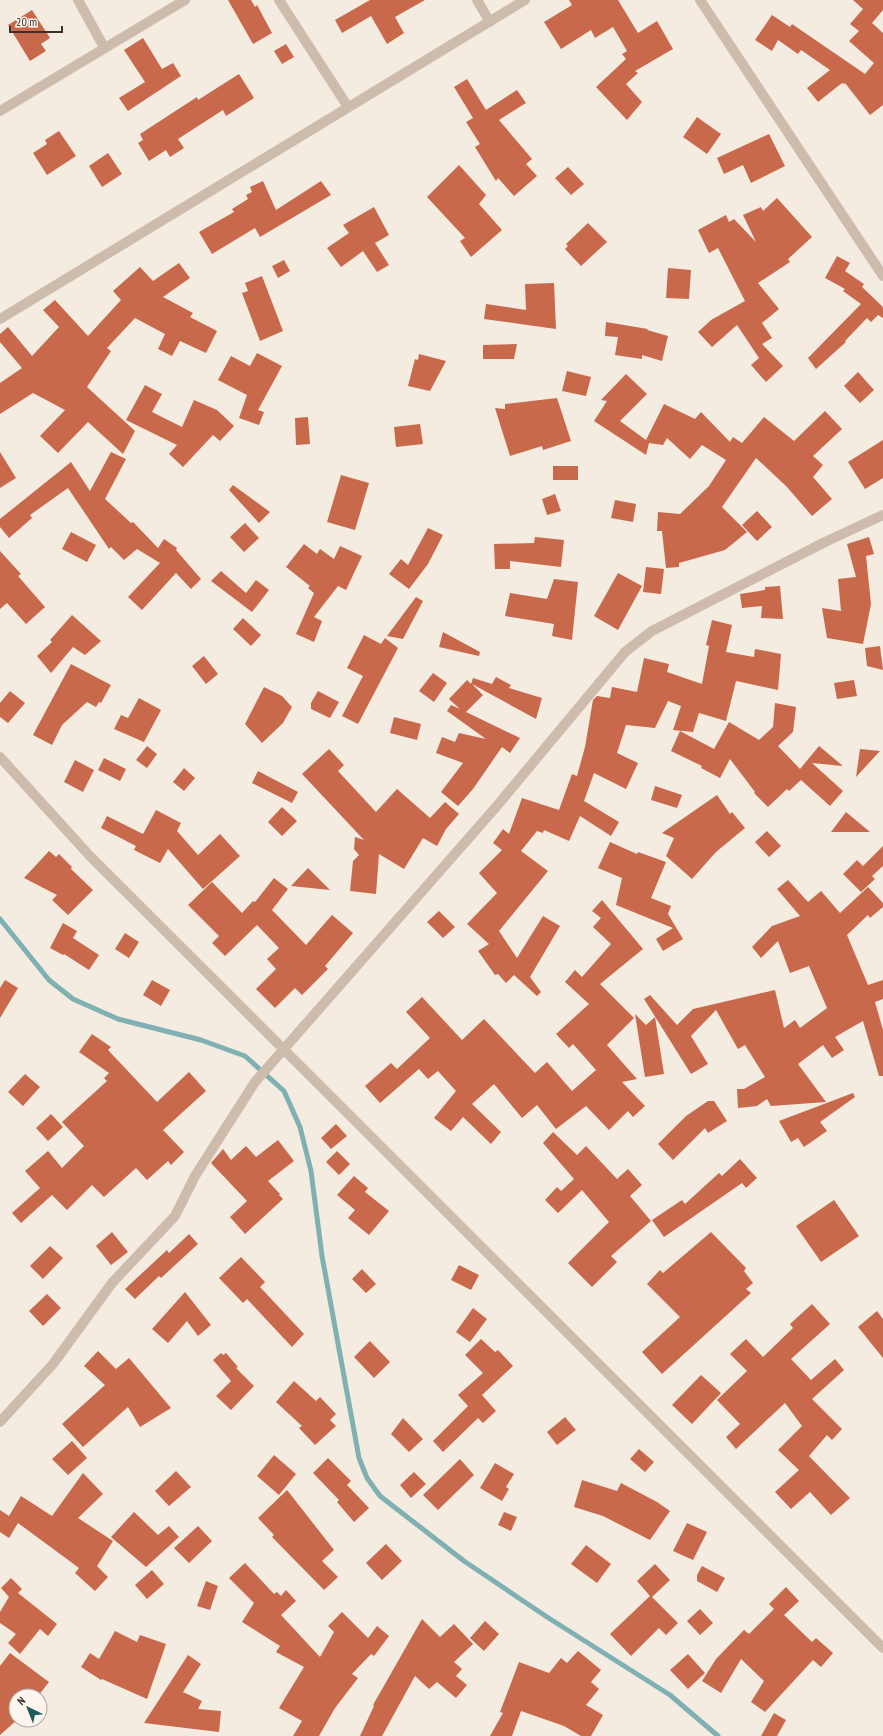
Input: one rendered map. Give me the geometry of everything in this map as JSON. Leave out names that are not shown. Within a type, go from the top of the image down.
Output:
[{"type":"street","points":[[78,0],[104,47]]},
{"type":"street","points":[[0,111],[104,47],[185,0]]},
{"type":"street","points":[[279,0],[348,107]]},
{"type":"street","points":[[477,0],[490,22]]},
{"type":"street","points":[[0,319],[525,0]]},
{"type":"street","points":[[700,0],[883,276]]},
{"type":"street","points":[[0,1422],[53,1364],[112,1283],[175,1216],[195,1176],[255,1082],[496,807],[625,652],[638,640],[652,631],[883,515]]},
{"type":"street","points":[[0,757],[89,855],[883,1648]]},
{"type":"building","points":[[228,0],[251,0],[255,7],[257,5],[272,33],[253,44]]},
{"type":"building","points":[[370,0],[425,0],[395,17],[404,33],[387,44],[371,16],[342,33],[335,20]]},
{"type":"building","points":[[569,0],[618,0],[638,33],[657,21],[673,49],[635,71],[638,73],[626,84],[642,102],[627,120],[596,87],[626,59],[622,54],[627,51],[613,27],[595,38],[591,30],[561,49],[544,22],[572,5]]},
{"type":"building","points":[[853,0],[883,0],[883,10],[872,23],[883,33],[883,105],[870,115],[845,83],[842,83],[818,102],[807,88],[830,70],[801,50],[798,54],[778,40],[772,51],[755,40],[772,15],[790,27],[792,24],[865,74],[874,63],[849,41],[859,31],[850,24],[863,9]]},
{"type":"building","points":[[32,10],[50,38],[41,44],[46,51],[30,61],[8,25]]},
{"type":"building","points":[[143,38],[162,69],[173,63],[181,76],[128,111],[119,98],[145,82],[124,50]]},
{"type":"building","points":[[286,44],[294,57],[282,64],[274,51]]},
{"type":"building","points":[[239,74],[254,98],[226,116],[223,110],[178,139],[184,148],[170,157],[166,150],[149,161],[138,143],[143,140],[140,134],[197,97],[198,100]]},
{"type":"building","points":[[467,79],[486,110],[517,90],[526,103],[499,120],[532,159],[526,164],[537,176],[514,196],[498,178],[496,181],[475,147],[480,144],[466,122],[473,118],[454,87]]},
{"type":"building","points":[[697,117],[721,134],[707,154],[683,137]]},
{"type":"building","points":[[59,131],[76,156],[47,175],[33,153],[47,144],[45,140]]},
{"type":"building","points":[[769,134],[785,166],[751,183],[743,165],[724,174],[717,158]]},
{"type":"building","points":[[108,153],[122,174],[102,187],[89,166]]},
{"type":"building","points":[[459,165],[486,195],[479,204],[502,230],[471,257],[460,241],[465,238],[427,197]]},
{"type":"building","points":[[568,167],[584,184],[571,195],[555,178]]},
{"type":"building","points":[[263,181],[276,210],[321,181],[331,195],[260,237],[255,228],[212,254],[199,232],[234,212],[232,209],[248,199],[246,195],[252,192],[250,187]]},
{"type":"building","points":[[777,198],[812,237],[788,259],[790,262],[758,283],[779,309],[762,323],[772,338],[762,344],[783,366],[766,382],[751,365],[759,358],[737,325],[712,347],[698,332],[711,320],[745,301],[718,248],[709,253],[698,230],[726,215],[729,222],[734,219],[756,242],[743,215],[761,207],[763,211]]},
{"type":"building","points":[[374,207],[389,235],[375,243],[389,265],[377,272],[363,251],[341,267],[327,248],[349,233],[343,225]]},
{"type":"building","points":[[588,223],[607,242],[581,266],[565,249],[568,246],[566,244]]},
{"type":"building","points":[[837,256],[850,263],[845,271],[864,284],[862,287],[883,307],[883,318],[878,315],[871,322],[867,318],[845,341],[846,342],[816,369],[808,358],[861,304],[843,291],[845,289],[825,278]]},
{"type":"building","points":[[284,260],[290,271],[278,278],[272,266]]},
{"type":"building","points":[[179,263],[190,278],[163,297],[193,313],[190,317],[217,331],[206,353],[180,341],[172,356],[158,349],[165,334],[135,318],[107,348],[111,351],[87,387],[135,431],[123,454],[88,422],[58,453],[40,436],[65,410],[33,393],[0,414],[0,383],[22,368],[0,342],[0,334],[8,327],[32,356],[59,327],[43,310],[55,300],[88,336],[121,300],[113,291],[140,267],[153,281]]},
{"type":"building","points":[[668,268],[691,270],[689,299],[666,298]]},
{"type":"building","points":[[262,276],[283,331],[260,341],[242,293],[248,291],[245,283]]},
{"type":"building","points":[[554,283],[556,329],[484,319],[486,304],[526,310],[525,284]]},
{"type":"building","points":[[606,322],[648,329],[647,330],[668,336],[662,361],[642,355],[642,359],[615,355],[618,337],[605,336]]},
{"type":"building","points":[[517,344],[514,359],[483,359],[483,345]]},
{"type":"building","points":[[257,353],[282,366],[258,410],[264,412],[259,425],[239,418],[247,395],[218,380],[231,356],[250,366]]},
{"type":"building","points":[[419,354],[446,361],[430,391],[408,386],[415,359],[418,360]]},
{"type":"building","points":[[567,371],[591,377],[586,396],[562,391]]},
{"type":"building","points":[[858,372],[874,390],[860,403],[844,386]]},
{"type":"building","points":[[626,374],[647,394],[620,421],[646,440],[664,404],[695,419],[701,412],[730,442],[733,437],[742,443],[764,417],[794,441],[825,411],[842,429],[813,456],[823,465],[813,477],[832,499],[812,516],[787,487],[756,458],[722,507],[747,532],[725,550],[679,563],[679,567],[666,568],[662,531],[657,531],[658,512],[680,514],[709,486],[726,460],[702,445],[690,459],[667,438],[663,445],[649,443],[646,455],[594,421],[607,401],[601,400]]},
{"type":"building","points":[[145,385],[162,394],[152,412],[182,427],[194,400],[217,410],[234,426],[220,441],[213,435],[183,467],[169,454],[177,445],[126,420]]},
{"type":"building","points":[[557,398],[571,441],[543,450],[542,446],[510,456],[495,408],[505,409],[505,404]]},
{"type":"building","points":[[308,417],[310,444],[296,445],[295,418]]},
{"type":"building","points":[[420,424],[423,444],[396,447],[394,427]]},
{"type":"building","points":[[883,440],[883,478],[865,489],[848,462]]},
{"type":"building","points":[[0,452],[16,478],[0,488]]},
{"type":"building","points":[[111,452],[126,459],[105,499],[131,523],[133,522],[158,548],[164,539],[177,548],[176,550],[201,579],[191,589],[176,573],[142,610],[128,597],[160,563],[137,549],[124,560],[111,547],[109,549],[68,488],[30,515],[32,518],[9,538],[0,527],[0,519],[71,462],[90,491]]},
{"type":"building","points":[[553,466],[578,466],[578,480],[553,480]]},
{"type":"building","points":[[341,475],[369,483],[355,530],[327,522]]},
{"type":"building","points":[[233,485],[270,512],[259,523],[229,490]]},
{"type":"building","points":[[555,494],[561,511],[547,515],[542,499]]},
{"type":"building","points":[[615,500],[636,504],[633,522],[611,518]]},
{"type":"building","points":[[757,511],[772,527],[757,541],[742,525]]},
{"type":"building","points":[[245,523],[259,538],[244,552],[230,537]]},
{"type":"building","points":[[428,528],[443,535],[428,564],[409,589],[389,574],[401,559],[408,565]]},
{"type":"building","points":[[71,532],[96,545],[87,562],[62,549]]},
{"type":"building","points":[[535,537],[564,540],[561,567],[510,561],[510,569],[495,569],[494,544],[534,543]]},
{"type":"building","points":[[869,537],[874,554],[866,556],[871,604],[863,644],[827,638],[822,608],[841,611],[838,579],[856,577],[847,544]]},
{"type":"building","points":[[304,544],[317,554],[320,549],[334,559],[340,546],[362,556],[346,590],[338,586],[314,617],[322,621],[314,642],[296,634],[314,593],[308,588],[310,586],[286,567]]},
{"type":"building","points":[[0,551],[21,574],[18,576],[45,607],[26,624],[7,603],[0,609]]},
{"type":"building","points":[[646,567],[664,569],[661,594],[643,592]]},
{"type":"building","points":[[221,571],[246,593],[256,580],[269,590],[252,612],[211,581]]},
{"type":"building","points":[[618,573],[642,586],[618,630],[594,616]]},
{"type":"building","points":[[554,579],[578,582],[572,640],[552,636],[554,624],[505,616],[510,593],[547,599]]},
{"type":"building","points":[[780,586],[783,619],[761,618],[762,606],[742,608],[740,594],[765,590],[765,587]]},
{"type":"building","points":[[416,597],[423,601],[403,639],[387,636]]},
{"type":"building","points":[[72,615],[101,641],[85,655],[73,647],[51,673],[37,656],[52,642],[50,640]]},
{"type":"building","points":[[243,618],[261,635],[251,646],[233,629]]},
{"type":"building","points":[[712,620],[732,625],[726,652],[754,657],[755,649],[781,654],[778,690],[736,681],[726,721],[699,713],[693,732],[673,730],[681,706],[668,701],[655,728],[626,725],[617,753],[638,763],[626,789],[594,773],[584,801],[619,822],[611,836],[580,816],[569,841],[544,830],[543,833],[537,831],[521,851],[548,871],[499,931],[517,958],[543,916],[560,926],[530,977],[541,992],[537,996],[514,975],[506,983],[498,974],[495,975],[478,951],[489,944],[467,924],[497,893],[479,873],[502,850],[493,843],[503,829],[509,834],[522,798],[559,810],[572,774],[577,776],[585,747],[593,700],[597,696],[610,698],[612,687],[637,692],[644,658],[669,664],[667,672],[702,684],[709,646],[706,645]]},
{"type":"building","points":[[443,632],[480,652],[479,656],[439,647]]},
{"type":"building","points":[[364,635],[381,644],[385,638],[398,648],[358,724],[342,716],[363,676],[347,668]]},
{"type":"building","points":[[880,646],[883,670],[867,666],[865,648]]},
{"type":"building","points":[[204,656],[218,674],[206,684],[192,666]]},
{"type":"building","points":[[71,664],[111,685],[101,703],[99,702],[96,707],[87,702],[62,725],[52,745],[33,735]]},
{"type":"building","points":[[433,673],[447,683],[434,702],[419,691]]},
{"type":"building","points":[[496,677],[511,685],[509,688],[542,698],[536,719],[472,684],[483,695],[466,712],[520,738],[510,753],[502,747],[473,789],[458,806],[441,792],[463,763],[436,753],[442,737],[455,742],[459,733],[486,739],[447,711],[451,705],[460,709],[449,699],[467,680],[471,684],[473,678],[492,684]]},
{"type":"building","points":[[854,680],[857,696],[837,699],[834,683]]},
{"type":"building","points":[[264,687],[282,696],[292,707],[283,723],[262,743],[245,724]]},
{"type":"building","points":[[10,691],[25,703],[8,723],[0,717],[0,703]]},
{"type":"building","points":[[318,691],[339,702],[330,718],[311,709],[311,703]]},
{"type":"building","points":[[139,698],[161,710],[144,742],[114,729],[121,715],[128,718]]},
{"type":"building","points":[[775,703],[796,707],[793,732],[778,746],[800,769],[819,746],[843,766],[812,763],[843,791],[830,806],[801,780],[789,791],[787,789],[768,807],[754,793],[755,792],[730,759],[720,778],[701,768],[702,766],[671,751],[680,731],[714,749],[729,722],[759,740],[773,727]]},
{"type":"building","points":[[394,717],[421,724],[417,740],[390,733]]},
{"type":"building","points":[[147,746],[157,754],[147,768],[136,760]]},
{"type":"building","points":[[329,749],[344,765],[338,771],[376,812],[397,789],[430,818],[445,802],[459,814],[446,829],[437,846],[423,838],[404,869],[379,854],[376,894],[350,891],[353,861],[359,855],[354,849],[355,837],[364,840],[302,774]]},
{"type":"building","points":[[860,749],[880,751],[856,777]]},
{"type":"building","points":[[104,758],[126,769],[120,781],[98,770]]},
{"type":"building","points":[[75,760],[94,770],[83,792],[64,782]]},
{"type":"building","points":[[184,768],[195,778],[184,791],[173,782]]},
{"type":"building","points":[[258,771],[298,792],[292,803],[252,783]]},
{"type":"building","points":[[655,786],[682,795],[677,808],[651,800]]},
{"type":"building","points":[[717,795],[730,814],[732,812],[745,828],[716,852],[692,879],[666,856],[674,838],[662,833]]},
{"type":"building","points":[[282,807],[297,821],[282,836],[268,822]]},
{"type":"building","points":[[156,810],[181,823],[177,831],[198,855],[220,834],[240,856],[203,889],[168,849],[160,863],[134,850],[136,846],[101,828],[107,816],[143,834]]},
{"type":"building","points":[[846,812],[870,832],[831,832]]},
{"type":"building","points":[[767,831],[781,846],[769,857],[755,842]]},
{"type":"building","points":[[610,842],[637,854],[638,852],[666,862],[651,898],[671,906],[668,914],[683,939],[663,951],[656,939],[673,928],[616,905],[622,878],[598,868]]},
{"type":"building","points":[[883,846],[883,866],[872,876],[875,879],[861,892],[843,874],[857,860],[863,866]]},
{"type":"building","points":[[49,851],[56,857],[59,854],[72,867],[71,869],[93,890],[68,915],[52,900],[57,895],[24,878]]},
{"type":"building","points":[[308,868],[330,890],[291,886]]},
{"type":"building","points":[[274,878],[288,889],[272,910],[306,945],[332,915],[353,933],[325,966],[328,969],[302,995],[295,988],[275,1008],[256,989],[276,969],[267,959],[279,948],[257,925],[225,956],[212,943],[219,936],[188,905],[212,882],[242,913],[253,901],[255,902]]},
{"type":"building","points":[[788,880],[808,902],[821,891],[840,913],[868,887],[883,903],[883,907],[870,918],[868,915],[847,935],[868,985],[883,980],[883,999],[875,1002],[883,1030],[883,1076],[879,1076],[863,1021],[835,1037],[844,1050],[832,1058],[823,1045],[798,1064],[826,1102],[771,1106],[767,1099],[757,1106],[738,1108],[737,1089],[744,1089],[765,1077],[745,1045],[738,1049],[716,1010],[691,1036],[708,1064],[691,1074],[644,999],[650,995],[677,1025],[693,1009],[775,990],[784,1028],[795,1020],[800,1028],[827,1008],[809,966],[790,973],[778,941],[761,958],[752,947],[772,926],[800,916],[777,889]]},
{"type":"building","points":[[602,900],[643,949],[600,984],[634,1018],[607,1045],[637,1079],[622,1082],[645,1106],[633,1117],[628,1111],[609,1130],[586,1106],[556,1129],[537,1105],[522,1118],[494,1084],[472,1104],[501,1132],[491,1144],[463,1117],[451,1131],[434,1118],[456,1091],[438,1071],[428,1079],[419,1069],[380,1103],[365,1086],[391,1063],[397,1069],[430,1038],[406,1012],[422,997],[462,1040],[484,1019],[535,1073],[547,1062],[572,1091],[596,1070],[573,1044],[569,1048],[556,1034],[589,1004],[565,982],[575,970],[582,977],[611,944],[593,927],[601,918],[592,911]]},
{"type":"building","points":[[439,911],[455,927],[443,938],[427,922]]},
{"type":"building","points":[[63,923],[77,931],[73,938],[99,955],[89,970],[64,954],[63,955],[50,948]]},
{"type":"building","points":[[125,933],[139,942],[129,958],[115,949]]},
{"type":"building","points":[[5,980],[18,988],[0,1018],[0,988]]},
{"type":"building","points":[[152,980],[170,990],[161,1006],[143,995]]},
{"type":"building","points":[[635,1014],[646,1025],[655,1017],[664,1074],[645,1077]]},
{"type":"building","points":[[92,1034],[111,1047],[108,1050],[157,1102],[189,1072],[206,1091],[163,1130],[184,1152],[171,1165],[168,1161],[147,1180],[136,1168],[104,1197],[92,1185],[67,1210],[52,1195],[21,1223],[12,1213],[40,1188],[25,1171],[48,1151],[62,1168],[84,1146],[62,1122],[107,1081],[104,1078],[109,1073],[79,1052]]},
{"type":"building","points":[[25,1074],[40,1087],[23,1106],[8,1092]]},
{"type":"building","points":[[853,1093],[855,1097],[820,1122],[827,1131],[804,1147],[798,1138],[791,1142],[779,1121]]},
{"type":"building","points":[[708,1101],[714,1101],[727,1121],[708,1133],[705,1128],[673,1160],[658,1144],[686,1116]]},
{"type":"building","points":[[51,1114],[63,1127],[48,1141],[36,1128]]},
{"type":"building","points":[[336,1124],[347,1136],[331,1149],[321,1138]]},
{"type":"building","points":[[553,1132],[577,1155],[586,1146],[617,1179],[628,1169],[642,1185],[630,1196],[651,1221],[611,1256],[617,1262],[592,1287],[568,1263],[609,1222],[582,1190],[558,1213],[545,1200],[557,1187],[561,1191],[574,1179],[543,1143]]},
{"type":"building","points":[[278,1140],[294,1161],[268,1181],[283,1199],[245,1234],[230,1217],[247,1201],[211,1163],[223,1149],[231,1160],[246,1146],[256,1157]]},
{"type":"building","points":[[337,1151],[350,1164],[339,1175],[326,1162]]},
{"type":"building","points":[[740,1159],[757,1178],[746,1188],[742,1183],[664,1237],[652,1220],[682,1200],[685,1204],[719,1173],[722,1176]]},
{"type":"building","points":[[354,1176],[368,1188],[365,1192],[389,1211],[369,1235],[348,1218],[355,1210],[337,1195]]},
{"type":"building","points":[[834,1200],[859,1236],[821,1262],[796,1226]]},
{"type":"building","points":[[112,1232],[128,1252],[111,1265],[96,1246]]},
{"type":"building","points":[[711,1232],[746,1268],[744,1271],[753,1283],[746,1289],[751,1293],[662,1374],[642,1352],[680,1317],[647,1284],[660,1270],[663,1273]]},
{"type":"building","points":[[189,1234],[198,1244],[161,1278],[159,1276],[135,1299],[125,1289],[167,1250],[169,1253]]},
{"type":"building","points":[[50,1246],[63,1258],[43,1279],[30,1266]]},
{"type":"building","points":[[241,1257],[265,1282],[260,1287],[304,1334],[292,1347],[247,1299],[243,1303],[219,1278]]},
{"type":"building","points":[[459,1265],[479,1275],[471,1290],[451,1280]]},
{"type":"building","points":[[362,1269],[376,1284],[366,1293],[352,1279]]},
{"type":"building","points":[[185,1292],[211,1325],[198,1336],[187,1321],[168,1343],[152,1329]]},
{"type":"building","points":[[47,1294],[61,1308],[43,1326],[29,1311]]},
{"type":"building","points":[[812,1304],[830,1324],[791,1359],[811,1380],[835,1359],[844,1370],[812,1399],[842,1429],[832,1440],[827,1435],[809,1456],[850,1498],[831,1515],[810,1492],[791,1509],[775,1492],[799,1470],[778,1450],[802,1426],[785,1403],[736,1449],[726,1437],[740,1424],[717,1400],[747,1371],[730,1354],[746,1339],[763,1357],[793,1328],[790,1324]]},
{"type":"building","points":[[473,1308],[487,1319],[470,1342],[456,1332]]},
{"type":"building","points":[[877,1311],[883,1319],[883,1358],[858,1327]]},
{"type":"building","points":[[481,1339],[495,1352],[498,1350],[513,1366],[482,1395],[496,1411],[483,1423],[478,1418],[443,1452],[433,1441],[468,1406],[458,1395],[483,1373],[465,1355]]},
{"type":"building","points":[[370,1341],[390,1362],[374,1378],[354,1357]]},
{"type":"building","points":[[98,1351],[116,1369],[129,1358],[171,1408],[140,1427],[128,1407],[83,1447],[62,1424],[105,1385],[84,1366]]},
{"type":"building","points":[[221,1353],[223,1355],[226,1353],[238,1367],[236,1368],[254,1386],[231,1410],[216,1396],[231,1381],[213,1360]]},
{"type":"building","points":[[701,1375],[721,1393],[692,1424],[672,1405]]},
{"type":"building","points":[[294,1381],[316,1401],[320,1397],[336,1414],[330,1420],[336,1426],[315,1445],[299,1428],[302,1426],[276,1402]]},
{"type":"building","points":[[565,1417],[576,1430],[557,1445],[547,1432]]},
{"type":"building","points":[[403,1418],[423,1439],[409,1452],[391,1434]]},
{"type":"building","points":[[72,1441],[87,1458],[68,1475],[52,1459]]},
{"type":"building","points":[[639,1449],[654,1462],[645,1472],[630,1459]]},
{"type":"building","points":[[274,1455],[296,1474],[279,1495],[257,1476]]},
{"type":"building","points":[[328,1458],[351,1481],[347,1485],[369,1508],[354,1522],[337,1502],[339,1500],[313,1473]]},
{"type":"building","points":[[460,1459],[474,1475],[438,1510],[423,1495]]},
{"type":"building","points":[[495,1463],[514,1474],[506,1487],[509,1489],[502,1501],[480,1488]]},
{"type":"building","points":[[176,1471],[191,1487],[169,1506],[155,1491]]},
{"type":"building","points":[[414,1472],[426,1484],[411,1498],[400,1485]]},
{"type":"building","points":[[83,1473],[103,1494],[78,1518],[113,1541],[97,1566],[108,1577],[95,1591],[75,1573],[79,1568],[18,1523],[9,1538],[0,1532],[0,1510],[9,1516],[21,1496],[52,1516]]},
{"type":"building","points":[[582,1480],[617,1491],[621,1483],[657,1502],[670,1511],[650,1540],[603,1516],[574,1507]]},
{"type":"building","points":[[287,1490],[334,1550],[322,1561],[338,1577],[324,1590],[272,1537],[274,1535],[258,1518]]},
{"type":"building","points":[[134,1512],[158,1535],[169,1526],[179,1537],[146,1567],[111,1537]]},
{"type":"building","points":[[504,1512],[517,1517],[511,1531],[498,1525]]},
{"type":"building","points":[[687,1523],[707,1532],[693,1560],[673,1551]]},
{"type":"building","points":[[198,1526],[212,1541],[189,1563],[174,1548]]},
{"type":"building","points":[[386,1544],[402,1561],[382,1580],[366,1563]]},
{"type":"building","points":[[586,1545],[611,1564],[597,1583],[571,1564]]},
{"type":"building","points":[[245,1563],[274,1594],[277,1592],[281,1596],[286,1590],[296,1601],[281,1615],[320,1657],[334,1632],[328,1626],[342,1612],[368,1638],[377,1626],[389,1636],[374,1656],[371,1654],[352,1674],[358,1678],[335,1708],[319,1736],[293,1736],[302,1721],[279,1708],[304,1667],[276,1652],[280,1646],[242,1622],[254,1603],[229,1578]]},
{"type":"building","points":[[655,1564],[670,1580],[652,1597],[678,1623],[666,1635],[659,1628],[631,1656],[610,1634],[650,1596],[637,1581]]},
{"type":"building","points":[[702,1566],[725,1578],[717,1592],[697,1581],[697,1575]]},
{"type":"building","points":[[152,1570],[164,1584],[147,1599],[135,1585]]},
{"type":"building","points":[[11,1578],[22,1589],[18,1593],[57,1624],[48,1636],[40,1629],[20,1654],[8,1643],[16,1634],[0,1623],[0,1612],[9,1597],[1,1588]]},
{"type":"building","points":[[206,1581],[218,1586],[210,1610],[197,1606]]},
{"type":"building","points":[[786,1587],[799,1601],[784,1615],[812,1642],[816,1638],[833,1653],[821,1667],[813,1660],[765,1712],[751,1702],[764,1681],[741,1659],[721,1693],[702,1681],[716,1659],[744,1630],[749,1634],[774,1609],[769,1604]]},
{"type":"building","points":[[700,1609],[713,1623],[700,1635],[687,1621]]},
{"type":"building","points":[[422,1619],[440,1637],[454,1624],[473,1644],[454,1662],[462,1669],[456,1676],[467,1685],[456,1698],[437,1682],[429,1689],[415,1676],[382,1736],[360,1736],[374,1706],[373,1705]]},
{"type":"building","points":[[485,1621],[499,1634],[484,1651],[470,1638]]},
{"type":"building","points":[[115,1631],[137,1642],[140,1635],[166,1644],[147,1699],[102,1679],[101,1680],[81,1667],[90,1653],[99,1659]]},
{"type":"building","points":[[578,1651],[601,1670],[591,1682],[599,1689],[586,1705],[603,1715],[591,1736],[581,1736],[564,1726],[521,1711],[512,1736],[490,1736],[503,1713],[500,1712],[519,1662],[549,1673],[561,1658],[567,1663]]},
{"type":"building","points":[[10,1653],[49,1682],[44,1688],[8,1688],[8,1728],[0,1735],[0,1666]]},
{"type":"building","points":[[688,1654],[705,1673],[688,1689],[670,1670]]},
{"type":"building","points":[[188,1655],[201,1664],[183,1692],[202,1701],[198,1709],[221,1711],[219,1732],[144,1723]]},
{"type":"building","points":[[774,1713],[786,1720],[777,1736],[761,1736]]},
{"type":"waterway","points":[[0,919],[49,980],[73,999],[118,1019],[201,1040],[245,1056],[284,1091],[300,1127],[311,1171],[322,1256],[359,1458],[367,1478],[380,1496],[464,1561],[547,1617],[670,1695],[718,1736]]}]
